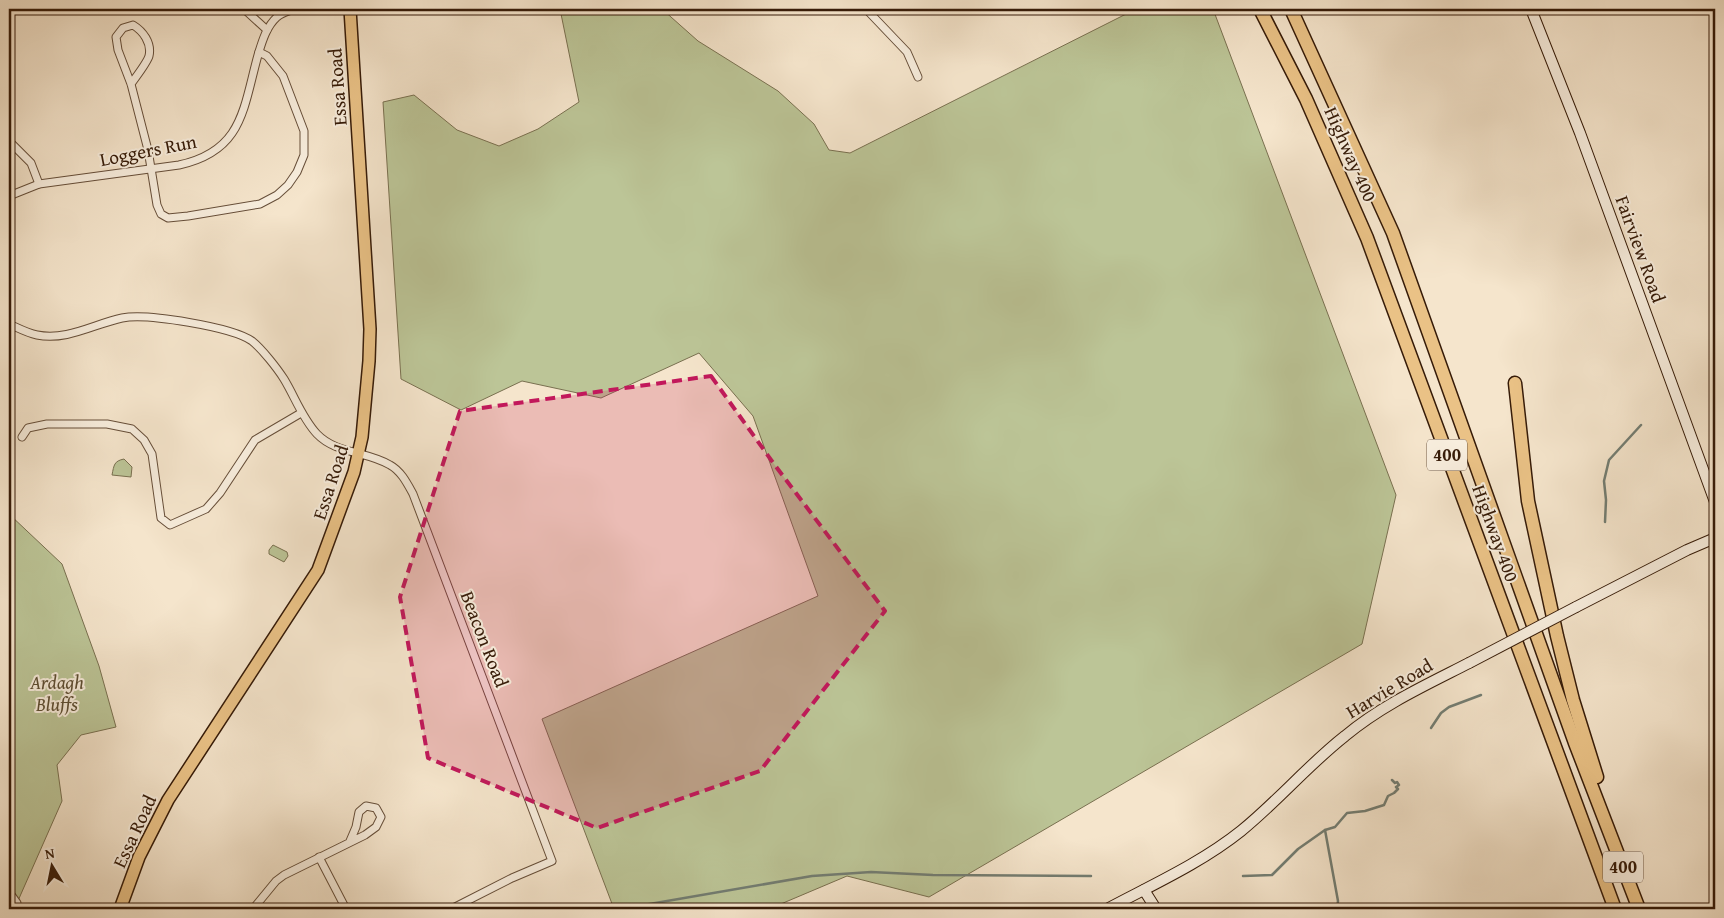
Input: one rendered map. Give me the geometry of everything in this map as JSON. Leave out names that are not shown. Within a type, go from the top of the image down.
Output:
[{"type":"highway","name":"Highway 400","points":[[1260,9],[1306,99],[1367,238],[1615,909]]},
{"type":"highway","name":"Highway 400","points":[[1291,9],[1393,233],[1572,733],[1639,909]]},
{"type":"highway","points":[[1515,383],[1528,501],[1557,636],[1573,700],[1600,789],[1607,826]]},
{"type":"main road","name":"Essa Road","points":[[120,909],[139,857],[168,800],[318,570],[358,454],[362,436],[370,361],[370,329],[350,9]]},
{"type":"street","points":[[244,9],[267,30]]},
{"type":"street","name":"Loggers Run","points":[[9,196],[40,184],[151,169],[198,160],[210,154],[226,142],[239,122],[267,30],[278,16],[294,9]]},
{"type":"street","points":[[866,9],[907,52],[918,77]]},
{"type":"street","name":"Fairview Road","points":[[1531,9],[1580,133],[1715,502]]},
{"type":"street","points":[[131,84],[149,57],[148,43],[142,31],[133,25],[123,28],[116,37],[118,50],[131,84],[148,150],[157,205],[161,214],[168,218],[260,204],[277,195],[288,185],[297,172],[304,155],[304,131],[283,76],[267,56],[259,52]]},
{"type":"street","points":[[9,142],[31,163],[40,184]]},
{"type":"street","points":[[9,324],[38,335],[57,336],[124,318],[168,319],[220,329],[251,341],[284,378],[301,413],[316,434],[334,446],[358,454]]},
{"type":"street","points":[[22,437],[28,428],[47,424],[108,424],[132,429],[144,440],[152,454],[160,518],[170,525],[206,510],[220,493],[255,440],[301,413]]},
{"type":"street","name":"Beacon Road","points":[[358,454],[390,465],[402,476],[413,494],[552,861],[512,878],[451,909]]},
{"type":"street","name":"Harvie Road","points":[[1107,909],[1211,852],[1241,831],[1329,749],[1372,715],[1576,607],[1687,550],[1715,538]]},
{"type":"street","points":[[253,909],[276,881],[284,875],[350,841],[376,827],[381,817],[376,808],[366,806],[359,812],[356,827],[350,841]]},
{"type":"street","points":[[319,857],[346,909]]},
{"type":"street","points":[[1144,890],[1156,909]]},
{"type":"street","points":[[9,892],[17,903],[17,909]]},
{"type":"highlighted area","points":[[711,376],[774,464],[885,611],[760,771],[597,828],[428,758],[400,597],[460,411]]},
{"type":"green space","points":[[560,9],[662,9],[698,41],[778,91],[814,124],[829,150],[850,153],[1136,9],[1213,9],[1396,495],[1362,644],[929,897],[847,876],[769,909],[614,909],[542,719],[818,596],[753,416],[699,353],[601,398],[522,381],[461,410],[401,379],[383,102],[414,95],[457,130],[499,146],[538,129],[579,102]]},
{"type":"green space","points":[[124,459],[132,467],[131,477],[112,475],[115,464]]},
{"type":"green space","name":"Ardagh Bluffs","points":[[9,514],[62,564],[99,666],[116,727],[81,735],[57,765],[62,801],[17,903],[9,892]]},
{"type":"green space","points":[[273,545],[287,552],[288,556],[284,562],[269,554],[269,550]]},
{"type":"waterway","points":[[1605,522],[1606,500],[1604,481],[1609,460],[1641,425]]},
{"type":"waterway","points":[[1431,728],[1441,713],[1449,707],[1481,695]]},
{"type":"waterway","points":[[1243,876],[1272,875],[1298,849],[1325,830],[1335,827],[1347,813],[1365,811],[1384,805],[1388,796],[1398,789],[1396,787],[1399,785],[1392,780]]},
{"type":"waterway","points":[[1325,830],[1338,901],[1337,909]]},
{"type":"waterway","points":[[638,906],[812,876],[871,872],[933,875],[1091,876]]}]
